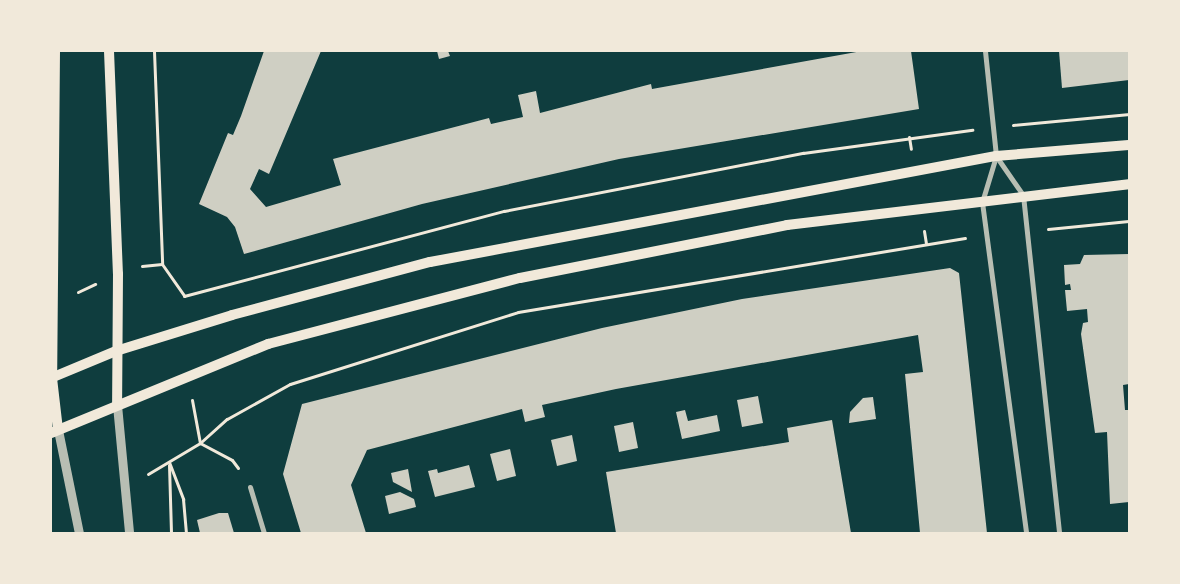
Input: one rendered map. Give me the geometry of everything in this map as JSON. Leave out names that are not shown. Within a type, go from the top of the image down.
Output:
[{"type":"main road","points":[[55,51],[52,378],[54,432],[268,344],[520,278],[787,226],[982,202],[1023,195],[1129,184]]},
{"type":"main road","points":[[109,51],[118,274],[117,405]]},
{"type":"main road","points":[[52,378],[116,351],[430,262],[996,156],[1129,145]]},
{"type":"street","points":[[985,51],[996,156],[982,202],[1026,533]]},
{"type":"street","points":[[996,156],[1023,195],[1058,533]]},
{"type":"street","points":[[117,405],[129,533]]},
{"type":"street","points":[[54,432],[79,533]]},
{"type":"street","points":[[250,487],[264,533]]},
{"type":"path","points":[[154,51],[162,264]]},
{"type":"path","points":[[184,296],[397,238],[598,191],[803,153],[993,127],[1129,114]]},
{"type":"path","points":[[1028,231],[1129,221]]},
{"type":"path","points":[[169,462],[200,443],[227,419],[290,384],[518,312],[987,236]]},
{"type":"path","points":[[200,443],[232,460],[250,487]]},
{"type":"path","points":[[169,462],[171,533]]},
{"type":"path","points":[[169,462],[184,499],[186,533]]},
{"type":"building","points":[[264,51],[321,51],[269,174],[259,169],[250,189],[266,207],[341,185],[333,159],[489,118],[491,124],[523,117],[518,95],[536,91],[540,113],[651,84],[652,89],[862,51],[911,51],[919,109],[619,159],[422,204],[244,254],[235,227],[227,217],[199,204],[228,133],[233,135]]},
{"type":"building","points":[[437,51],[448,51],[450,56],[439,59]]},
{"type":"building","points":[[1059,51],[1129,51],[1129,80],[1062,88]]},
{"type":"building","points":[[1129,254],[1129,384],[1123,385],[1125,410],[1129,410],[1129,502],[1110,504],[1107,432],[1095,433],[1081,334],[1083,323],[1088,322],[1087,309],[1067,311],[1065,290],[1071,290],[1070,284],[1065,285],[1064,265],[1080,264],[1084,255]]},
{"type":"building","points":[[950,268],[959,273],[987,533],[920,533],[905,374],[923,372],[918,335],[616,389],[542,405],[545,417],[525,422],[522,409],[367,450],[351,485],[366,533],[301,533],[283,474],[302,404],[602,328],[742,299]]},
{"type":"building","points":[[758,396],[763,423],[742,427],[737,400]]},
{"type":"building","points":[[873,397],[876,419],[849,423],[850,412],[863,398]]},
{"type":"building","points":[[685,410],[688,421],[717,415],[720,431],[682,439],[676,412]]},
{"type":"building","points":[[832,420],[851,533],[616,533],[606,472],[789,442],[787,428]]},
{"type":"building","points":[[633,422],[638,448],[619,452],[614,426]]},
{"type":"building","points":[[572,435],[577,461],[557,466],[551,440]]},
{"type":"building","points":[[510,449],[516,476],[497,481],[490,454]]},
{"type":"building","points":[[469,465],[475,487],[435,497],[428,471],[437,469],[438,473]]},
{"type":"building","points":[[408,469],[412,492],[393,482],[391,473]]},
{"type":"building","points":[[400,492],[414,499],[416,507],[389,514],[385,496]]},
{"type":"building","points":[[219,513],[228,513],[234,533],[200,533],[197,520]]}]
